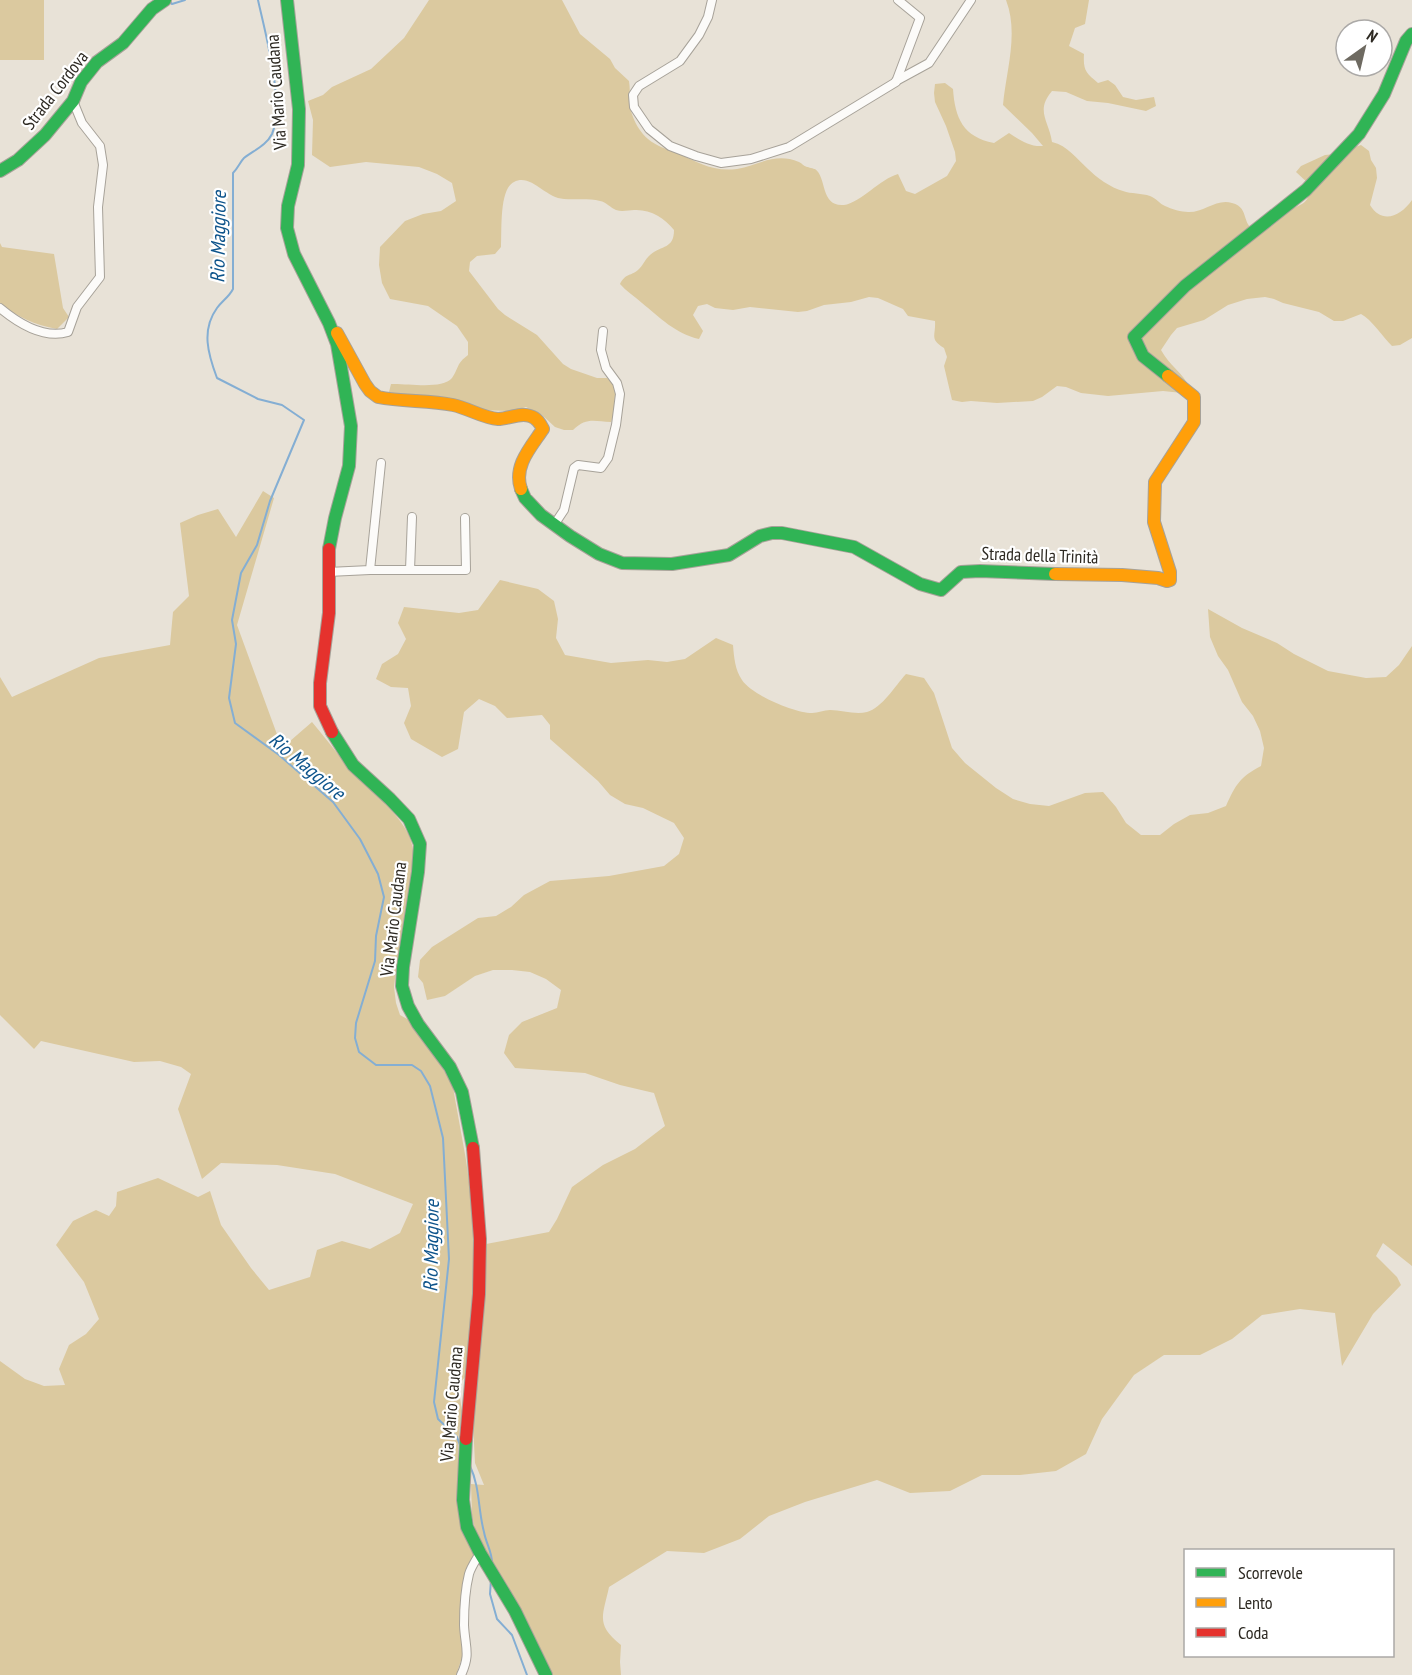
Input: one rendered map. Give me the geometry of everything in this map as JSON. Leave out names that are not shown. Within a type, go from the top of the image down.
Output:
[{"type":"street","name":"Via Mario Caudana","points":[[287,0],[299,109],[298,165],[288,206],[287,228],[294,254],[329,323],[337,344],[351,426],[349,466],[328,554],[329,613],[320,683],[321,706],[333,734],[353,765],[409,819],[420,844],[402,986],[408,1006],[418,1024],[450,1067],[462,1092],[475,1157],[480,1239],[479,1294],[465,1457],[463,1500],[467,1527],[515,1611],[546,1675]]},
{"type":"street","points":[[712,0],[708,17],[699,35],[680,61],[639,86],[633,95],[634,107],[649,129],[670,146],[721,164],[751,159],[789,147],[929,63],[971,0]]},
{"type":"street","points":[[896,82],[920,18],[898,0]]},
{"type":"street","name":"Strada Cordova","points":[[0,171],[18,160],[45,135],[73,101],[81,82],[97,62],[123,43],[152,9],[163,1]]},
{"type":"street","name":"Strada della Trinità","points":[[329,323],[344,342],[368,389],[377,398],[467,408],[492,419],[529,414],[539,420],[543,429],[520,465],[518,480],[525,498],[554,525],[599,555],[622,563],[672,564],[729,555],[760,536],[772,533],[854,547],[920,584],[941,590],[961,572],[980,571],[1122,575],[1167,581],[1170,580],[1170,572],[1154,522],[1155,482],[1194,422],[1194,397],[1143,356],[1134,337],[1185,286],[1306,190],[1359,134],[1384,94],[1406,41],[1412,34]]},
{"type":"street","points":[[0,308],[26,326],[46,333],[68,332],[77,307],[100,277],[98,207],[103,165],[100,146],[82,123],[73,101]]},
{"type":"street","points":[[554,525],[564,510],[574,468],[578,465],[601,468],[608,458],[620,394],[617,383],[606,368],[601,350],[603,331]]},
{"type":"street","points":[[370,570],[381,463]]},
{"type":"street","points":[[410,570],[412,518]]},
{"type":"street","points":[[328,572],[466,570],[465,518]]},
{"type":"street","points":[[461,1675],[466,1664],[468,1650],[464,1627],[467,1589],[470,1572],[480,1553]]},
{"type":"shaded area","points":[[0,0],[44,0],[44,60],[0,60]]},
{"type":"shaded area","points":[[429,0],[562,0],[580,34],[610,59],[615,68],[629,81],[633,117],[645,137],[662,147],[713,168],[737,169],[782,158],[799,162],[819,173],[827,197],[831,201],[844,205],[857,200],[898,174],[906,191],[915,194],[947,176],[956,161],[955,152],[935,102],[935,84],[945,83],[953,89],[959,117],[968,131],[975,136],[994,143],[1009,133],[1029,144],[1043,146],[1003,105],[1012,39],[1010,13],[1006,0],[1089,0],[1085,24],[1075,28],[1069,46],[1084,54],[1086,71],[1098,83],[1108,80],[1115,85],[1123,97],[1136,100],[1154,97],[1156,106],[1146,111],[1087,101],[1066,92],[1052,91],[1044,104],[1044,116],[1052,142],[1067,149],[1095,175],[1118,190],[1144,194],[1167,207],[1186,212],[1194,212],[1221,202],[1232,203],[1242,209],[1250,227],[1262,233],[1284,213],[1299,206],[1308,197],[1309,184],[1296,172],[1301,166],[1325,155],[1344,153],[1361,145],[1369,151],[1376,168],[1377,178],[1370,205],[1375,211],[1380,215],[1391,216],[1408,206],[1412,200],[1412,338],[1400,345],[1392,346],[1361,314],[1343,321],[1334,321],[1319,312],[1274,299],[1265,297],[1247,299],[1228,305],[1204,320],[1177,328],[1171,335],[1161,350],[1190,388],[1182,393],[1163,391],[1108,396],[1081,393],[1057,386],[1033,401],[962,402],[952,400],[944,366],[947,357],[944,348],[936,342],[934,337],[935,321],[908,316],[903,309],[878,298],[869,297],[798,312],[750,307],[733,310],[715,308],[707,304],[698,306],[693,315],[703,331],[699,339],[675,329],[620,284],[640,268],[650,255],[670,244],[674,230],[666,222],[646,211],[618,211],[596,200],[557,198],[532,183],[520,180],[509,186],[506,193],[502,211],[501,247],[495,254],[477,256],[470,262],[469,271],[498,309],[537,335],[563,364],[597,378],[607,378],[614,385],[614,413],[611,422],[590,421],[582,423],[573,430],[564,430],[555,427],[542,415],[526,407],[509,411],[480,410],[455,399],[406,397],[389,392],[391,384],[432,385],[447,382],[468,355],[468,342],[457,326],[428,306],[390,299],[382,283],[379,265],[380,247],[405,221],[423,214],[441,211],[456,201],[452,183],[419,167],[366,162],[330,167],[312,155],[313,120],[308,101],[371,69],[404,38]]},
{"type":"shaded area","points":[[0,243],[2,247],[54,254],[63,308],[69,317],[57,329],[27,320],[0,303]]},
{"type":"shaded area","points":[[263,491],[274,498],[237,625],[282,748],[312,722],[347,765],[397,816],[411,840],[412,876],[395,976],[396,1003],[400,1015],[409,1020],[452,1082],[466,1160],[475,1227],[474,1273],[466,1376],[458,1385],[462,1411],[458,1441],[458,1474],[460,1516],[475,1553],[467,1569],[462,1658],[456,1675],[0,1675],[0,1361],[25,1379],[44,1386],[65,1385],[59,1369],[69,1345],[86,1334],[99,1319],[84,1282],[56,1245],[73,1221],[96,1210],[109,1216],[116,1206],[117,1192],[158,1178],[198,1197],[210,1191],[221,1225],[269,1290],[310,1277],[317,1250],[342,1241],[370,1249],[400,1233],[413,1204],[335,1174],[277,1165],[221,1163],[202,1179],[178,1109],[191,1074],[181,1067],[160,1061],[134,1062],[41,1041],[34,1049],[0,1015],[0,677],[12,697],[99,658],[170,645],[173,612],[189,596],[180,523],[218,509],[236,537]]},
{"type":"shaded area","points":[[500,580],[538,589],[554,601],[558,619],[556,638],[565,655],[611,663],[648,660],[667,662],[685,659],[716,638],[733,645],[738,672],[747,686],[774,702],[795,710],[814,713],[830,710],[867,712],[878,706],[906,674],[924,678],[934,693],[952,748],[965,763],[996,788],[1013,799],[1049,806],[1085,793],[1103,792],[1126,823],[1141,835],[1160,835],[1190,815],[1208,813],[1226,806],[1239,782],[1261,766],[1264,748],[1260,731],[1253,716],[1242,702],[1228,670],[1218,656],[1210,637],[1208,609],[1328,671],[1366,678],[1386,677],[1399,665],[1412,646],[1412,1266],[1383,1243],[1376,1256],[1397,1277],[1401,1285],[1373,1314],[1342,1366],[1335,1313],[1300,1309],[1262,1315],[1232,1339],[1200,1355],[1164,1355],[1134,1375],[1102,1419],[1086,1454],[1056,1471],[1020,1475],[982,1475],[950,1491],[910,1493],[877,1480],[805,1502],[769,1516],[740,1539],[704,1553],[667,1551],[609,1587],[603,1619],[607,1631],[621,1645],[621,1675],[553,1675],[525,1617],[482,1545],[472,1515],[471,1484],[484,1485],[475,1463],[473,1423],[484,1311],[486,1244],[549,1232],[572,1187],[603,1165],[635,1149],[665,1126],[654,1093],[585,1073],[515,1068],[504,1053],[509,1035],[522,1022],[557,1008],[561,990],[546,979],[530,972],[493,970],[475,976],[445,996],[427,1000],[423,983],[418,977],[420,960],[432,947],[478,918],[496,916],[511,907],[524,895],[550,881],[609,876],[664,866],[679,854],[684,838],[674,823],[643,808],[625,804],[610,795],[598,781],[550,739],[550,725],[542,715],[507,718],[495,706],[479,699],[464,712],[458,749],[442,757],[411,739],[404,723],[411,706],[408,688],[391,687],[376,679],[382,664],[398,654],[406,639],[398,623],[404,607],[459,613],[478,610]]},
{"type":"waterway","points":[[169,1],[172,4],[185,0]]},
{"type":"waterway","name":"Rio Maggiore","points":[[258,0],[275,87],[275,121],[269,138],[244,158],[233,173],[233,289],[212,316],[208,342],[217,378],[258,399],[282,405],[304,420],[270,501],[257,545],[241,573],[232,620],[236,644],[229,698],[235,723],[279,755],[333,802],[360,839],[378,874],[384,897],[376,936],[375,961],[356,1023],[355,1038],[359,1052],[376,1065],[412,1065],[421,1071],[430,1086],[443,1138],[449,1259],[434,1402],[438,1419],[457,1437],[461,1448]]},
{"type":"waterway","name":"Rio Maggiore","points":[[470,1466],[476,1482],[482,1524],[492,1565]]},
{"type":"waterway","name":"Rio Maggiore","points":[[491,1579],[490,1594],[497,1619],[512,1635],[527,1675]]},
{"type":"traffic: fast","points":[[0,171],[18,160],[45,135],[73,101],[81,82],[97,62],[123,43],[152,9],[165,0]]},
{"type":"traffic: fast","points":[[287,0],[299,109],[298,165],[288,206],[287,228],[294,254],[329,323],[337,344],[351,426],[349,466],[329,549]]},
{"type":"traffic: fast","points":[[1168,376],[1143,356],[1134,337],[1185,286],[1306,190],[1359,134],[1384,94],[1406,41],[1412,34]]},
{"type":"traffic: fast","points":[[521,489],[525,498],[541,515],[599,554],[622,563],[672,564],[729,555],[760,536],[782,533],[854,547],[920,584],[941,590],[961,572],[1055,574]]},
{"type":"traffic: fast","points":[[332,732],[353,765],[409,819],[420,844],[402,986],[408,1006],[418,1024],[450,1067],[462,1092],[473,1148]]},
{"type":"traffic: fast","points":[[466,1439],[463,1500],[467,1527],[515,1611],[546,1675]]},
{"type":"traffic: slow","points":[[337,333],[365,384],[378,397],[453,405],[498,419],[522,415],[536,419],[543,429],[521,465],[519,472],[521,489]]},
{"type":"traffic: slow","points":[[1055,574],[1122,575],[1170,580],[1170,572],[1154,522],[1155,482],[1194,422],[1194,397],[1168,376]]},
{"type":"traffic: jam","points":[[329,549],[329,613],[320,683],[320,706],[332,732]]},
{"type":"traffic: jam","points":[[466,1439],[479,1294],[480,1239],[473,1148]]}]
